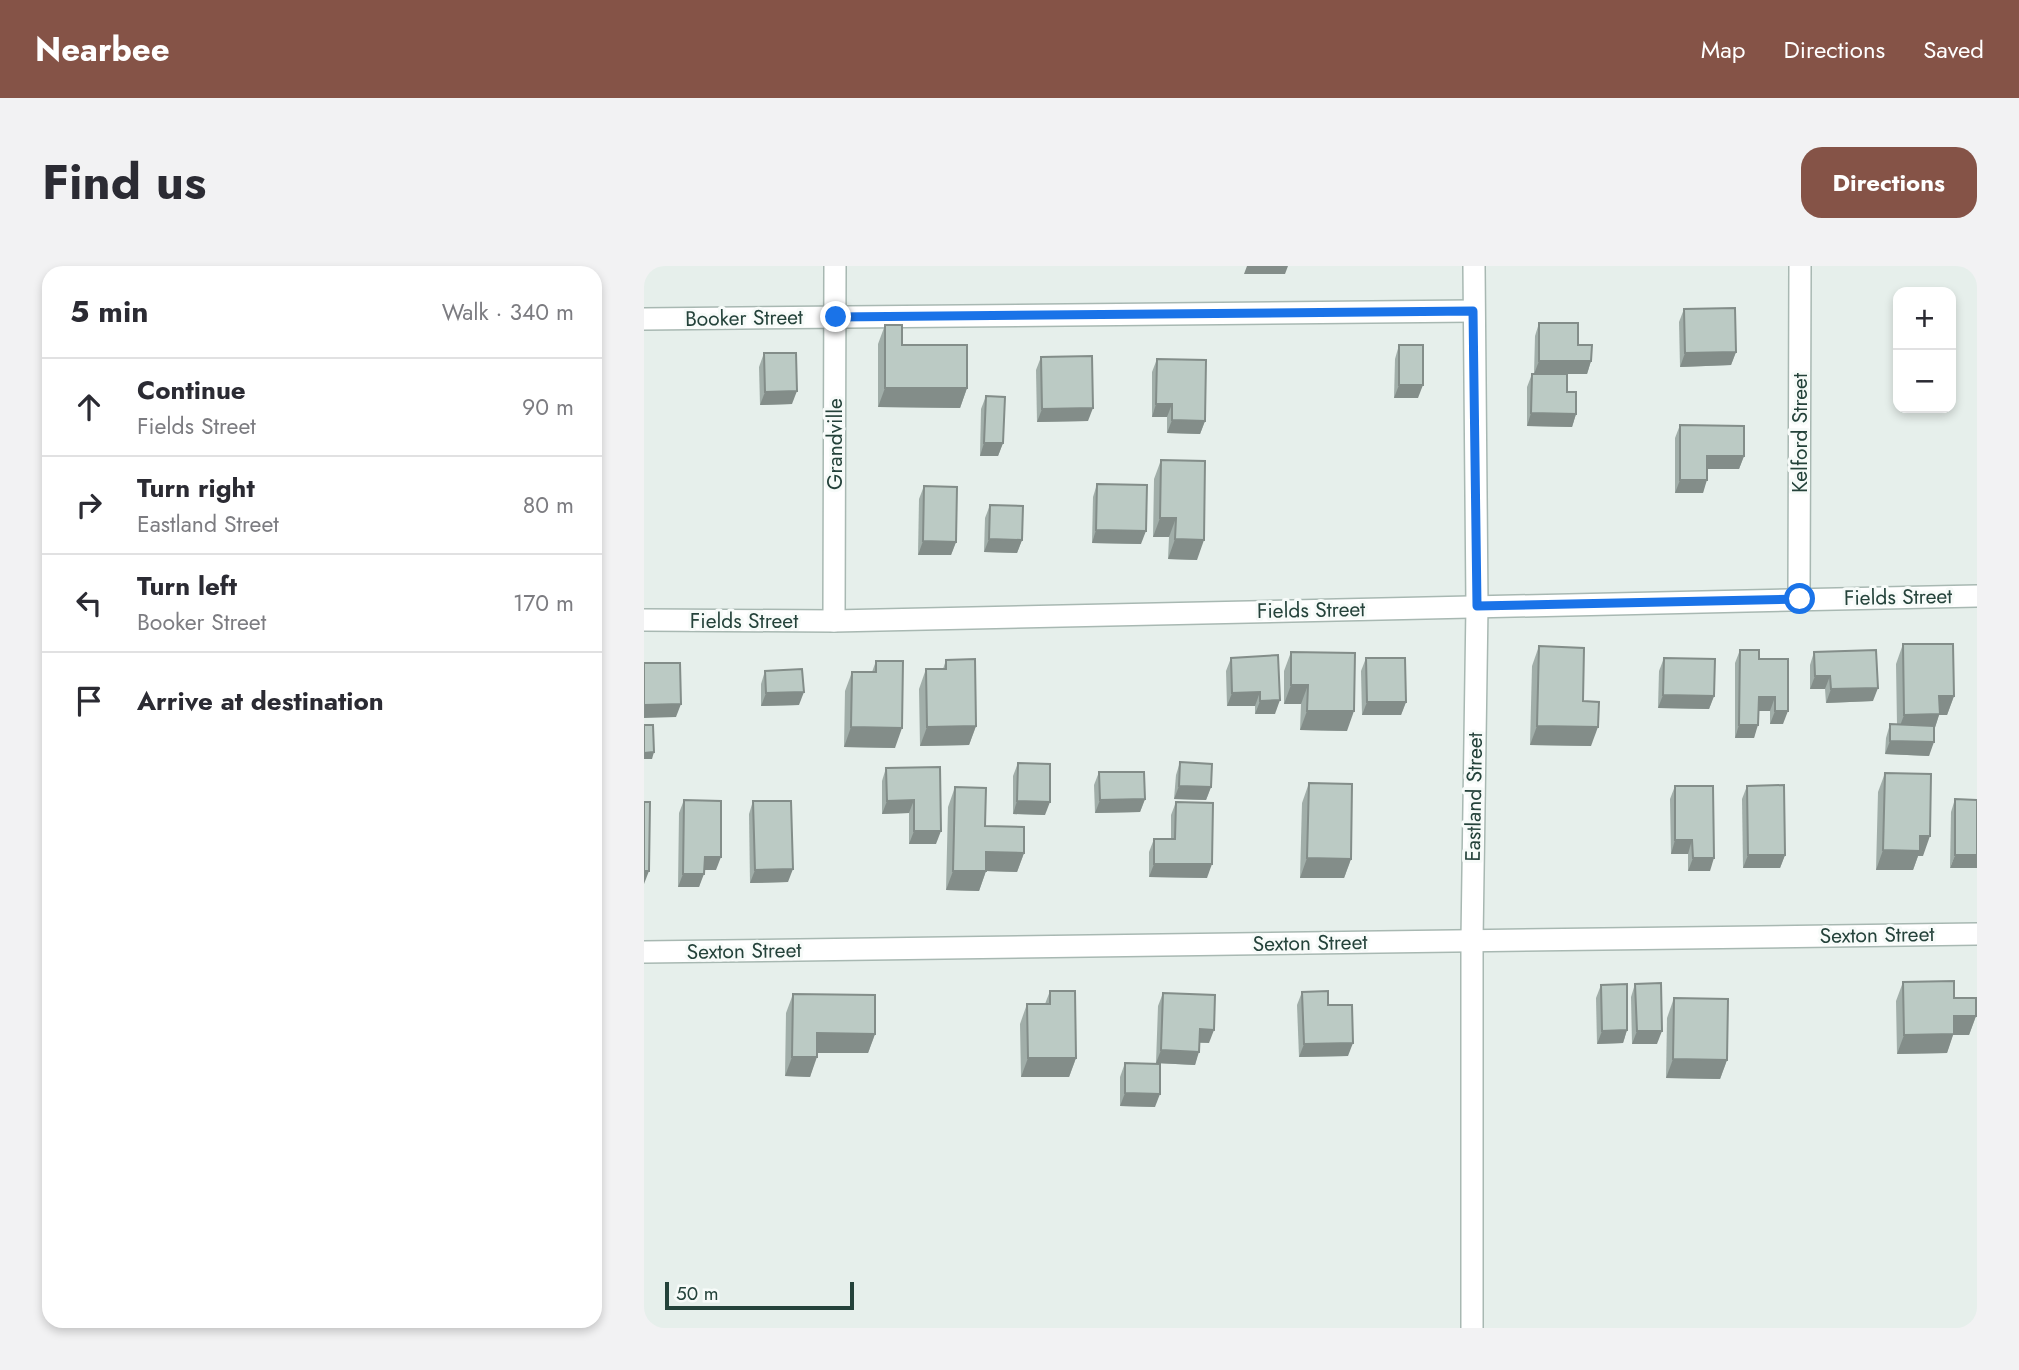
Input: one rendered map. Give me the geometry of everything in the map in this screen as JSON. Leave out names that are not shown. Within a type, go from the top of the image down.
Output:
[{"type":"street","name":"Grandville","points":[[834,621],[835,266]]},
{"type":"street","name":"Eastland Street","points":[[1472,1328],[1472,940],[1477,606],[1474,266]]},
{"type":"street","name":"Kelford Street","points":[[1800,266],[1800,599]]},
{"type":"street","name":"Booker Street","points":[[644,319],[1473,311]]},
{"type":"street","name":"Fields Street","points":[[644,621],[834,621],[1977,596]]},
{"type":"street","name":"Sexton Street","points":[[644,952],[1977,934]]},
{"type":"building","points":[[1735,308],[1736,352],[1685,353],[1684,309]]},
{"type":"building","points":[[1539,323],[1578,323],[1578,345],[1592,345],[1591,361],[1539,361]]},
{"type":"building","points":[[885,325],[902,325],[902,345],[967,345],[967,388],[885,388]]},
{"type":"building","points":[[1399,345],[1423,345],[1423,385],[1399,385]]},
{"type":"building","points":[[764,353],[796,353],[797,391],[765,392]]},
{"type":"building","points":[[1092,356],[1093,408],[1042,409],[1041,357]]},
{"type":"building","points":[[1157,359],[1206,360],[1205,421],[1172,420],[1172,404],[1156,404]]},
{"type":"building","points":[[1532,374],[1567,374],[1567,392],[1576,392],[1576,414],[1531,413]]},
{"type":"building","points":[[986,396],[1005,397],[1003,443],[984,443]]},
{"type":"building","points":[[1680,425],[1744,426],[1744,456],[1707,456],[1707,480],[1680,480]]},
{"type":"building","points":[[1161,460],[1205,461],[1204,540],[1175,539],[1176,518],[1160,518]]},
{"type":"building","points":[[1097,484],[1147,485],[1146,531],[1096,530]]},
{"type":"building","points":[[924,486],[957,487],[956,542],[923,541]]},
{"type":"building","points":[[990,505],[1023,506],[1022,540],[989,539]]},
{"type":"building","points":[[1903,644],[1953,644],[1954,696],[1939,696],[1940,714],[1904,715]]},
{"type":"building","points":[[1539,646],[1584,648],[1583,701],[1599,702],[1598,727],[1537,726]]},
{"type":"building","points":[[1740,650],[1759,650],[1759,659],[1788,659],[1788,711],[1775,711],[1775,697],[1759,697],[1758,725],[1739,725]]},
{"type":"building","points":[[1876,650],[1878,688],[1831,689],[1830,676],[1815,676],[1814,652]]},
{"type":"building","points":[[1291,652],[1355,653],[1354,711],[1307,711],[1308,685],[1291,685]]},
{"type":"building","points":[[1278,655],[1280,700],[1260,701],[1260,692],[1232,693],[1231,658]]},
{"type":"building","points":[[1366,658],[1405,658],[1406,702],[1367,702]]},
{"type":"building","points":[[1664,658],[1715,659],[1714,696],[1663,695]]},
{"type":"building","points":[[975,659],[976,726],[927,727],[926,669],[946,669],[946,660]]},
{"type":"building","points":[[876,661],[903,661],[902,728],[851,727],[852,672],[876,672]]},
{"type":"building","points":[[644,663],[680,663],[681,704],[644,705]]},
{"type":"building","points":[[802,669],[804,692],[766,693],[765,671]]},
{"type":"building","points":[[1890,724],[1934,726],[1934,742],[1890,741]]},
{"type":"building","points":[[644,725],[653,725],[654,752],[644,753]]},
{"type":"building","points":[[1180,762],[1212,764],[1211,787],[1179,786]]},
{"type":"building","points":[[1018,763],[1050,764],[1050,802],[1017,801]]},
{"type":"building","points":[[940,767],[941,831],[914,831],[914,800],[887,801],[886,768]]},
{"type":"building","points":[[1099,772],[1144,772],[1145,799],[1100,800]]},
{"type":"building","points":[[1885,773],[1931,774],[1930,836],[1920,836],[1920,851],[1883,850]]},
{"type":"building","points":[[1309,783],[1352,784],[1351,859],[1307,858]]},
{"type":"building","points":[[1784,785],[1785,855],[1748,855],[1747,786]]},
{"type":"building","points":[[1675,786],[1713,786],[1714,858],[1693,858],[1692,840],[1675,840]]},
{"type":"building","points":[[955,787],[986,788],[985,826],[1024,827],[1024,853],[986,852],[986,871],[953,871]]},
{"type":"building","points":[[1955,799],[1977,800],[1977,855],[1955,855]]},
{"type":"building","points":[[684,800],[721,801],[721,857],[705,857],[704,874],[683,874]]},
{"type":"building","points":[[753,801],[791,801],[793,869],[755,870]]},
{"type":"building","points":[[644,802],[650,802],[649,871],[644,871]]},
{"type":"building","points":[[1176,802],[1213,803],[1212,864],[1154,864],[1154,839],[1175,839]]},
{"type":"building","points":[[1954,981],[1954,998],[1976,998],[1976,1016],[1954,1016],[1954,1034],[1904,1035],[1903,982]]},
{"type":"building","points":[[1661,983],[1662,1031],[1637,1031],[1635,984]]},
{"type":"building","points":[[1627,984],[1627,1030],[1602,1031],[1601,985]]},
{"type":"building","points":[[1050,991],[1075,991],[1076,1058],[1028,1058],[1027,1004],[1050,1004]]},
{"type":"building","points":[[1328,991],[1328,1005],[1352,1005],[1353,1043],[1304,1044],[1302,992]]},
{"type":"building","points":[[1163,993],[1215,995],[1214,1030],[1200,1029],[1199,1052],[1161,1050]]},
{"type":"building","points":[[793,994],[875,995],[875,1034],[817,1033],[817,1057],[792,1057]]},
{"type":"building","points":[[1674,998],[1728,999],[1727,1060],[1673,1059]]},
{"type":"building","points":[[1125,1063],[1160,1064],[1160,1094],[1125,1093]]},
{"type":"route","points":[[836,317],[1473,311],[1477,606],[1800,599]]}]
